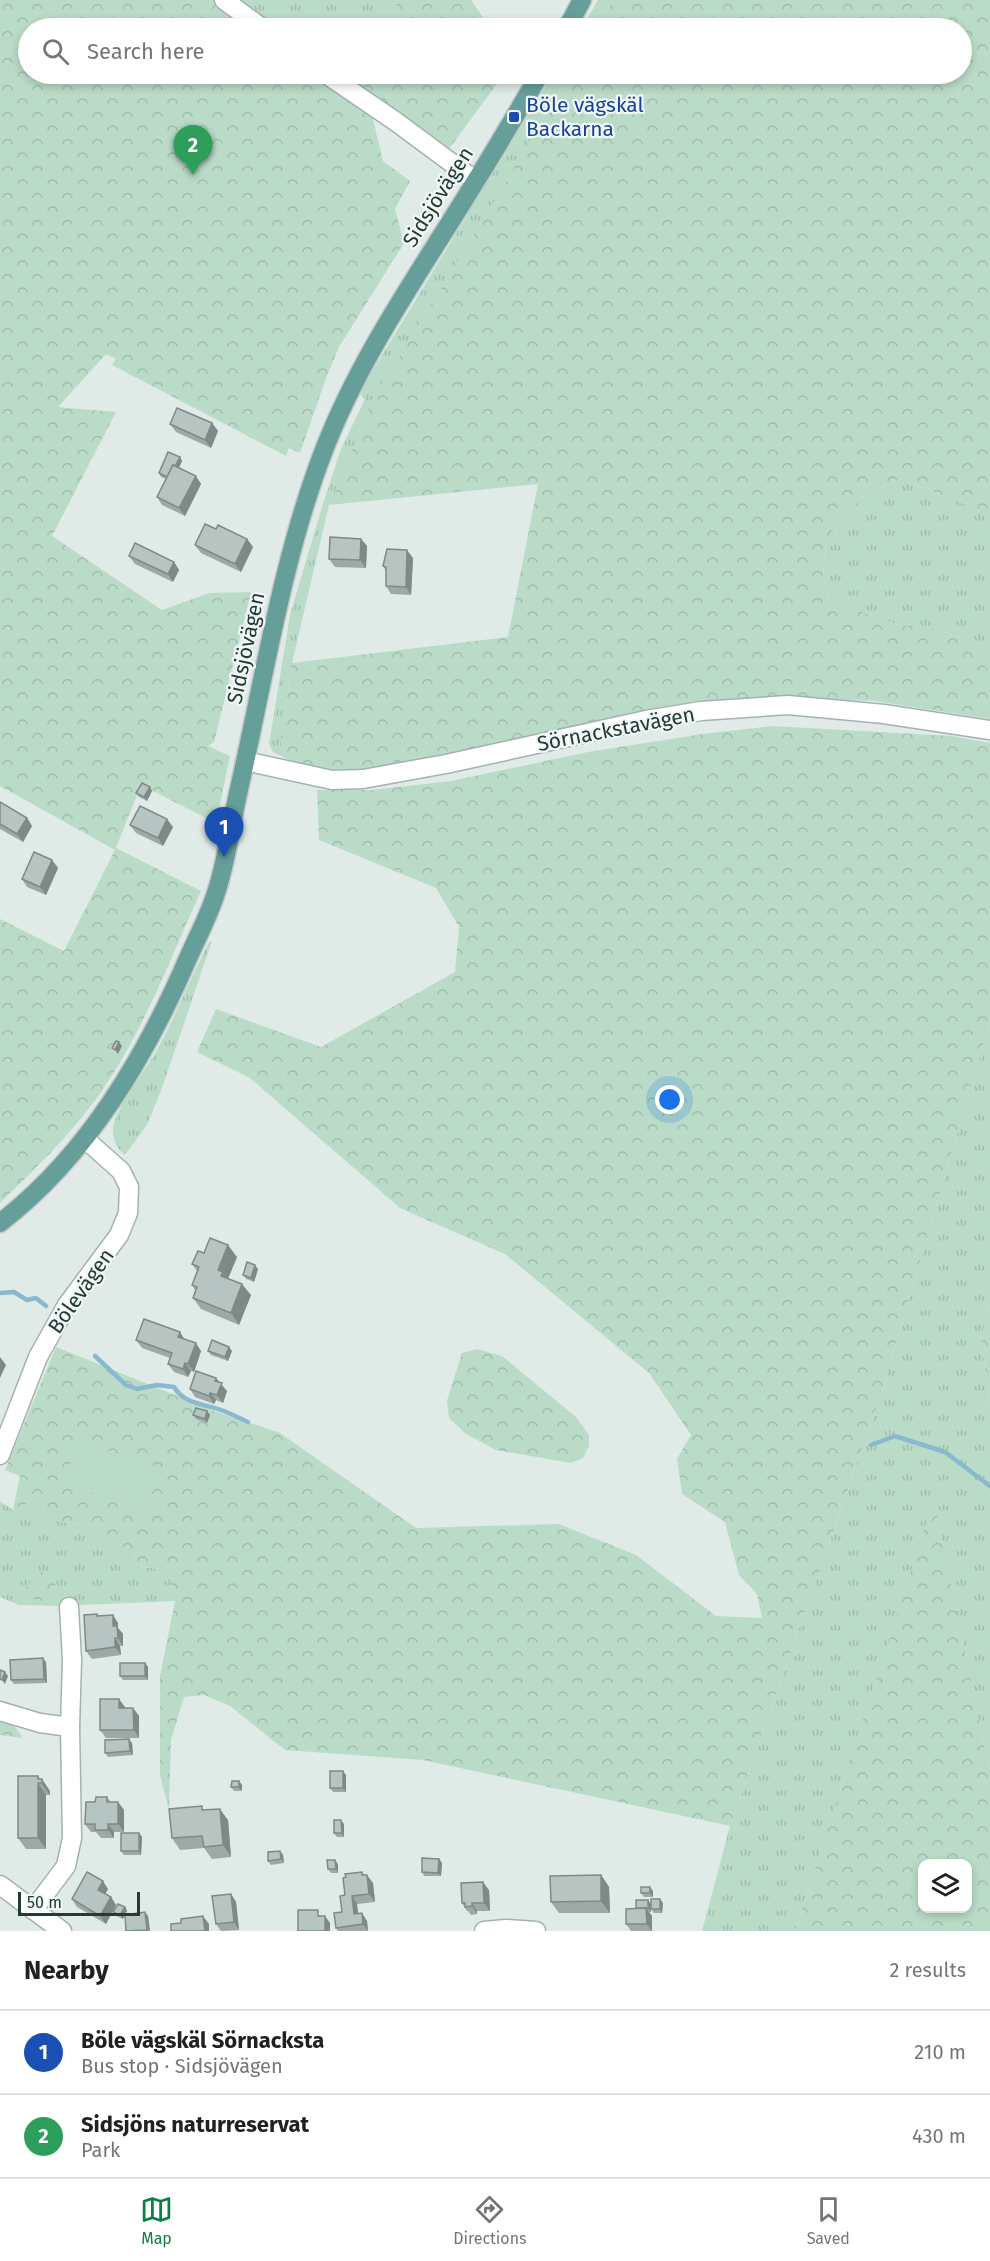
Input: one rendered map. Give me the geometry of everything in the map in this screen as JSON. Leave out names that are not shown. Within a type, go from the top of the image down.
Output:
[{"type":"main road","points":[[572,18],[582,0]]},
{"type":"main road","name":"Sidsjövägen","points":[[0,1222],[45,1181],[109,1108],[149,1041],[182,974],[215,896],[278,603],[306,501],[325,447],[351,388],[400,299],[476,181],[534,84]]},
{"type":"street","points":[[224,0],[248,18]]},
{"type":"street","points":[[341,84],[476,181]]},
{"type":"street","name":"Sörnackstavägen","points":[[245,761],[332,780],[363,779],[446,764],[646,720],[701,711],[788,705],[885,714],[990,730]]},
{"type":"street","name":"Bölevägen","points":[[0,1455],[38,1357],[68,1305],[119,1235],[128,1213],[129,1187],[121,1171],[84,1139]]},
{"type":"street","points":[[33,1910],[66,1866],[72,1838],[70,1727],[72,1660],[69,1608]]},
{"type":"street","points":[[0,1711],[40,1723],[70,1727]]},
{"type":"street","points":[[0,1885],[62,1931]]},
{"type":"street","points":[[484,1931],[506,1929],[536,1931]]},
{"type":"green space","points":[[0,0],[213,0],[240,18],[18,18],[18,84],[336,84],[370,107],[383,161],[410,181],[395,209],[404,243],[339,347],[300,453],[289,448],[286,456],[112,365],[116,359],[106,354],[58,407],[116,412],[52,536],[162,610],[209,593],[251,592],[214,742],[208,746],[230,756],[216,823],[141,785],[116,848],[201,891],[154,998],[112,1075],[74,1127],[0,1203],[0,919],[64,951],[115,850],[0,786]]},
{"type":"green space","points":[[233,0],[399,0],[390,18],[260,18]]},
{"type":"green space","points":[[399,0],[471,0],[484,18],[390,18]]},
{"type":"green space","points":[[598,0],[613,0],[603,18],[588,18]]},
{"type":"green space","points":[[613,0],[990,0],[990,520],[975,508],[900,479],[863,496],[826,539],[823,576],[829,600],[901,626],[926,626],[962,638],[990,672],[990,719],[875,701],[772,697],[696,704],[373,769],[315,768],[293,762],[283,757],[281,737],[292,663],[508,637],[538,484],[329,505],[373,399],[488,212],[563,84],[972,84],[972,18],[603,18]]},
{"type":"green space","points":[[355,84],[497,84],[449,149]]},
{"type":"green space","points":[[547,84],[563,84],[373,400],[329,505],[292,663],[281,737],[283,757],[273,752],[269,744],[290,615],[341,449],[365,399],[359,393]]},
{"type":"green space","points":[[900,479],[975,508],[990,520],[990,672],[962,638],[926,626],[901,626],[829,600],[823,576],[826,539],[863,496]]},
{"type":"green space","points":[[772,726],[952,736],[990,743],[990,1021],[883,1389],[730,1826],[423,1760],[285,1750],[230,1706],[204,1695],[184,1697],[171,1740],[169,1809],[160,1776],[160,1676],[175,1601],[168,1570],[143,1567],[119,1543],[78,1525],[42,1518],[25,1504],[13,1510],[20,1476],[5,1470],[56,1347],[217,1412],[280,1433],[416,1528],[559,1524],[636,1555],[716,1616],[762,1618],[757,1594],[739,1575],[725,1522],[682,1494],[677,1459],[691,1435],[649,1373],[505,1254],[400,1208],[250,1078],[197,1052],[216,1009],[321,1047],[455,972],[459,927],[436,888],[319,840],[317,790],[372,790],[451,781],[588,752],[702,734]]},
{"type":"green space","points":[[212,941],[162,1088],[147,1125],[125,1155],[119,1150],[113,1135],[116,1118],[157,1050],[209,942]]},
{"type":"green space","points":[[990,1021],[990,1307],[981,1337],[990,1408],[990,1774],[934,1501],[795,1931],[702,1931],[730,1826],[883,1389]]},
{"type":"green space","points":[[990,1307],[990,1408],[981,1337]]},
{"type":"green space","points":[[477,1349],[502,1356],[576,1417],[589,1435],[589,1446],[583,1458],[571,1463],[496,1450],[466,1434],[449,1418],[447,1401],[462,1353]]},
{"type":"green space","points":[[77,1441],[160,1468],[147,1510],[64,1484]]},
{"type":"green space","points":[[934,1499],[990,1774],[990,1931],[795,1931]]},
{"type":"green space","points":[[0,1501],[13,1510],[25,1504],[42,1518],[78,1525],[119,1543],[143,1567],[168,1570],[175,1601],[59,1606],[19,1605],[0,1597]]},
{"type":"green space","points":[[41,1572],[52,1575],[57,1592],[50,1602],[27,1598],[25,1589]]},
{"type":"green space","points":[[0,1721],[13,1724],[23,1738],[0,1735]]},
{"type":"building","points":[[177,408],[212,423],[205,440],[170,424]]},
{"type":"building","points":[[168,452],[180,457],[167,477],[159,473]]},
{"type":"building","points":[[173,465],[196,476],[179,508],[157,497]]},
{"type":"building","points":[[205,524],[216,529],[218,525],[247,539],[235,564],[195,545]]},
{"type":"building","points":[[330,537],[361,539],[360,560],[329,559]]},
{"type":"building","points":[[135,543],[174,562],[168,574],[129,556]]},
{"type":"building","points":[[387,549],[407,550],[406,587],[386,586],[386,567],[383,566]]},
{"type":"building","points":[[142,783],[150,787],[144,797],[136,793]]},
{"type":"building","points":[[0,802],[27,818],[17,834],[0,824]]},
{"type":"building","points":[[140,806],[167,819],[158,838],[130,825]]},
{"type":"building","points":[[34,852],[52,860],[40,887],[22,879]]},
{"type":"building","points":[[116,1041],[119,1042],[115,1050],[112,1048]]},
{"type":"building","points":[[210,1238],[228,1245],[218,1270],[223,1272],[221,1276],[242,1284],[231,1313],[193,1298],[197,1287],[192,1285],[199,1267],[192,1264],[198,1251],[204,1253]]},
{"type":"building","points":[[247,1262],[255,1265],[251,1278],[243,1275]]},
{"type":"building","points":[[144,1319],[180,1332],[178,1337],[196,1343],[188,1364],[185,1363],[183,1369],[168,1364],[172,1353],[136,1340]]},
{"type":"building","points":[[212,1340],[229,1347],[225,1357],[208,1351]]},
{"type":"building","points":[[196,1371],[216,1378],[215,1381],[222,1383],[217,1395],[210,1393],[209,1396],[190,1389]]},
{"type":"building","points":[[196,1408],[207,1411],[205,1419],[193,1415]]},
{"type":"building","points":[[97,1614],[97,1616],[113,1615],[113,1626],[117,1626],[118,1638],[115,1638],[115,1647],[86,1651],[84,1615]]},
{"type":"building","points":[[43,1658],[44,1679],[11,1680],[10,1660]]},
{"type":"building","points":[[120,1663],[145,1663],[145,1676],[120,1676]]},
{"type":"building","points":[[0,1670],[5,1672],[2,1680],[0,1679]]},
{"type":"building","points":[[100,1699],[119,1699],[119,1708],[133,1708],[134,1730],[100,1730]]},
{"type":"building","points":[[129,1739],[130,1751],[105,1753],[105,1740]]},
{"type":"building","points":[[330,1771],[343,1771],[343,1788],[330,1788]]},
{"type":"building","points":[[18,1776],[38,1776],[38,1779],[42,1779],[42,1783],[38,1783],[38,1838],[18,1838]]},
{"type":"building","points":[[232,1781],[239,1781],[239,1787],[231,1787]]},
{"type":"building","points":[[96,1797],[107,1797],[107,1802],[118,1802],[118,1824],[108,1824],[108,1830],[95,1830],[95,1824],[85,1824],[86,1802],[95,1802]]},
{"type":"building","points":[[202,1806],[202,1810],[220,1809],[223,1845],[204,1847],[202,1836],[172,1838],[169,1809]]},
{"type":"building","points":[[334,1820],[341,1820],[342,1833],[334,1833]]},
{"type":"building","points":[[121,1833],[139,1833],[139,1851],[121,1851]]},
{"type":"building","points":[[280,1851],[281,1859],[268,1861],[268,1852]]},
{"type":"building","points":[[422,1858],[439,1859],[438,1873],[422,1872]]},
{"type":"building","points":[[327,1860],[335,1860],[336,1869],[328,1869]]},
{"type":"building","points":[[87,1872],[103,1881],[98,1890],[111,1897],[100,1916],[72,1899]]},
{"type":"building","points":[[362,1872],[362,1875],[367,1875],[369,1894],[352,1896],[354,1914],[362,1913],[363,1924],[336,1928],[334,1913],[342,1912],[340,1896],[345,1895],[343,1878],[346,1877],[345,1874]]},
{"type":"building","points":[[601,1875],[601,1901],[551,1902],[550,1876]]},
{"type":"building","points":[[483,1882],[484,1903],[472,1903],[472,1906],[465,1907],[465,1903],[462,1903],[461,1883]]},
{"type":"building","points":[[641,1887],[650,1887],[650,1893],[641,1893]]},
{"type":"building","points":[[231,1894],[234,1922],[216,1924],[212,1896]]},
{"type":"building","points":[[651,1899],[660,1899],[660,1909],[651,1909]]},
{"type":"building","points":[[636,1900],[648,1900],[648,1908],[636,1908]]},
{"type":"building","points":[[118,1904],[125,1907],[120,1915],[113,1912]]},
{"type":"building","points":[[646,1908],[647,1924],[626,1924],[626,1909]]},
{"type":"building","points":[[298,1910],[318,1910],[318,1916],[325,1916],[325,1931],[298,1931]]},
{"type":"building","points":[[145,1912],[147,1930],[126,1931],[125,1915]]},
{"type":"building","points":[[203,1916],[205,1931],[171,1931],[171,1924],[181,1923],[181,1919]]},
{"type":"waterway","points":[[0,1293],[14,1292],[27,1300],[36,1298],[46,1306]]},
{"type":"waterway","points":[[95,1356],[126,1385],[137,1389],[157,1385],[174,1387],[183,1397],[195,1403],[224,1411],[248,1422]]},
{"type":"waterway","points":[[871,1445],[895,1436],[945,1452],[990,1486]]},
{"type":"place","name":"Böle vägskäl Backarna","points":[[514,117]]},
{"type":"place","name":"Sidsjöns naturreservat","points":[[193,175]]},
{"type":"place","name":"Böle vägskäl Sörnacksta","points":[[224,857]]}]
